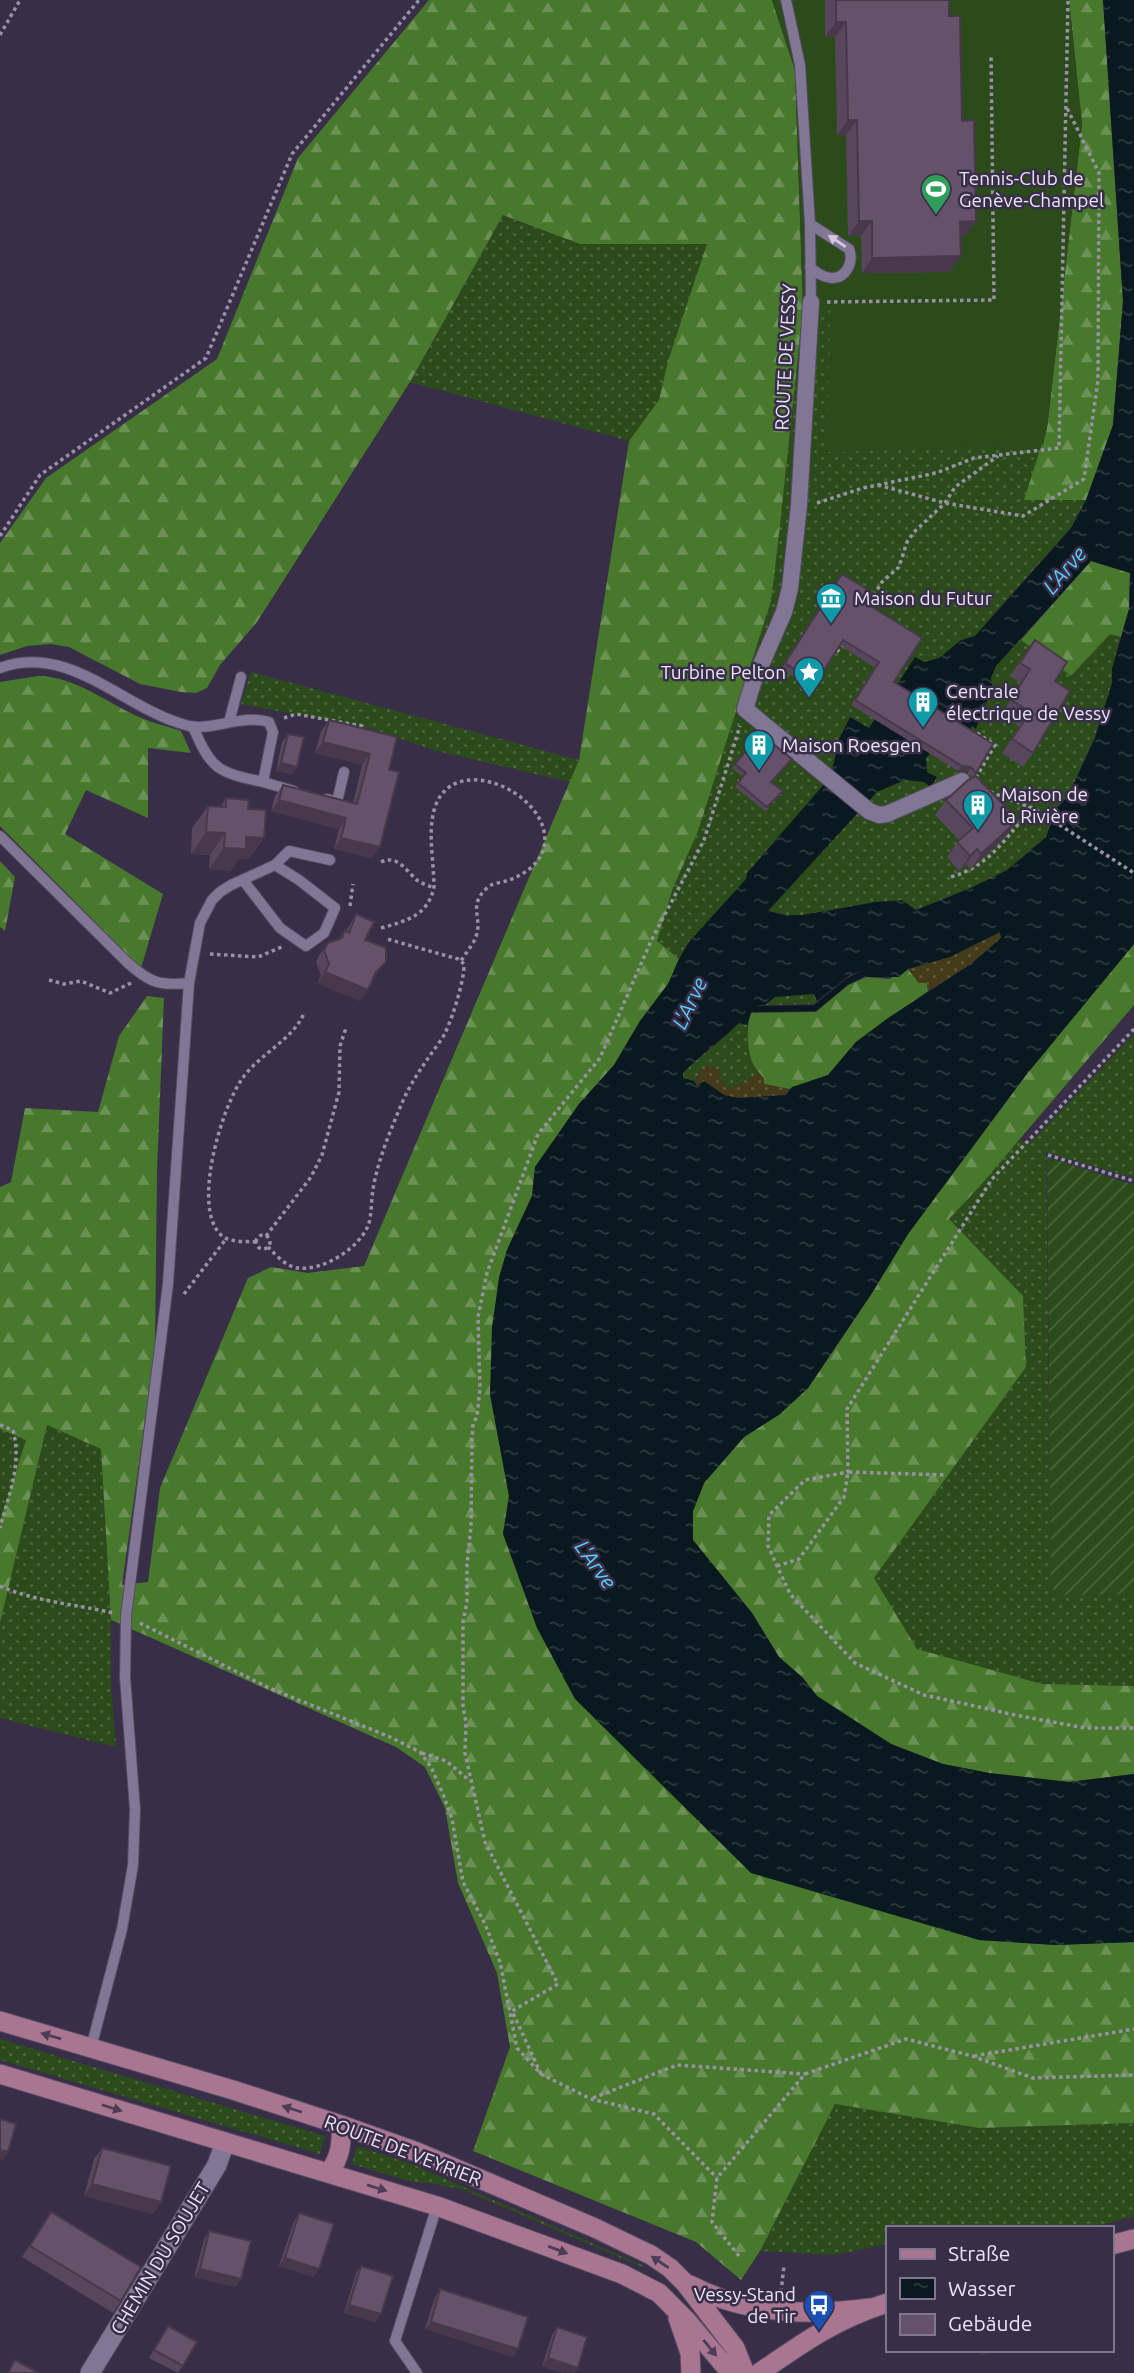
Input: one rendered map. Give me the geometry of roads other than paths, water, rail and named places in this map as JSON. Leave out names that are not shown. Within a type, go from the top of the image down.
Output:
[{"type":"main road","name":"ROUTE DE VEYRIER","points":[[0,2021],[233,2090],[417,2152],[595,2228],[651,2255],[670,2268],[685,2283],[735,2348],[745,2373]]},
{"type":"main road","name":"ROUTE DE VEYRIER","points":[[0,2074],[437,2206],[630,2278],[659,2293],[723,2365],[735,2373]]},
{"type":"main road","points":[[329,2173],[338,2160],[342,2142],[341,2126]]},
{"type":"main road","points":[[1113,2244],[1134,2239]]},
{"type":"main road","points":[[685,2283],[726,2300],[778,2310],[825,2313],[879,2306]]},
{"type":"main road","points":[[758,2373],[842,2319],[879,2306]]},
{"type":"main road","points":[[676,2310],[690,2353],[691,2373]]},
{"type":"street","name":"ROUTE DE VESSY","points":[[811,302],[799,506],[787,601],[745,709],[872,812],[887,814],[966,784]]},
{"type":"street","name":"CHEMIN DU SOUJET","points":[[90,2373],[217,2165],[225,2142]]},
{"type":"lane","name":"ROUTE DE VESSY","points":[[786,0],[800,65],[810,224],[811,302]]},
{"type":"lane","points":[[810,224],[849,249],[852,256],[842,276],[832,279],[821,276],[810,267]]},
{"type":"lane","points":[[0,668],[29,661],[52,663],[71,669],[153,712],[193,727],[260,719],[269,722],[273,728],[263,782]]},
{"type":"lane","points":[[229,722],[241,677]]},
{"type":"lane","points":[[193,727],[201,749],[218,767],[232,776],[300,792]]},
{"type":"lane","points":[[312,795],[337,802],[344,772]]},
{"type":"lane","points":[[0,836],[143,976],[162,984],[189,983]]},
{"type":"lane","points":[[91,2048],[122,1929],[133,1865],[135,1808],[125,1677],[126,1616],[164,1321],[189,983],[194,951],[200,923],[212,900],[220,892],[275,865],[289,851],[330,860]]},
{"type":"lane","points":[[243,880],[280,928],[306,946],[324,933],[335,908],[275,865]]},
{"type":"lane","points":[[417,2373],[395,2341],[437,2206]]},
{"type":"water","name":"L'Arve","points":[[1103,0],[1134,0],[1134,944],[1026,1075],[908,1234],[808,1388],[780,1414],[744,1437],[704,1483],[693,1511],[693,1540],[752,1613],[779,1657],[803,1678],[817,1696],[891,1744],[943,1764],[989,1773],[1069,1782],[1134,1774],[1134,1942],[1056,1945],[979,1940],[751,1873],[575,1699],[537,1628],[503,1534],[509,1496],[490,1394],[492,1327],[499,1278],[507,1250],[532,1196],[535,1167],[579,1104],[614,1065],[640,1021],[668,984],[689,942],[746,879],[747,873],[825,783],[823,781],[832,770],[839,739],[850,717],[869,728],[915,657],[924,662],[939,658],[961,640],[975,636],[1071,528],[1086,500],[1113,425],[1123,301]],"holes":[[[1091,561],[1130,573],[1129,609],[1112,669],[1112,683],[1095,738],[1068,796],[1057,808],[1046,837],[1007,870],[916,910],[902,900],[803,915],[768,911],[877,792],[905,780],[924,782],[931,787],[937,777],[927,772],[926,758],[955,726],[968,734],[972,726],[976,729],[993,691],[991,678],[996,666]],[[1000,932],[1001,938],[971,964],[856,1042],[828,1075],[792,1087],[786,1095],[738,1098],[724,1095],[704,1081],[697,1086],[694,1081],[683,1078],[683,1073],[690,1066],[739,1023],[747,1025],[751,1013],[758,1005],[765,1005],[775,997],[814,994],[817,1001],[850,975],[861,971],[867,977],[899,977],[908,969],[950,957]]]},
{"type":"waterway","points":[[755,1009],[815,1008],[847,982],[864,973]]},
{"type":"place","name":"Tennis-Club de Genève-Champel","points":[[936,216]]},
{"type":"place","name":"Maison du Futur","points":[[831,625]]},
{"type":"place","name":"Turbine Pelton","points":[[809,699]]},
{"type":"place","name":"Centrale électrique de Vessy","points":[[923,729]]},
{"type":"place","name":"Maison Roesgen","points":[[759,772]]},
{"type":"place","name":"Maison de la Rivière","points":[[978,832]]},
{"type":"place","name":"Vessy-Stand de Tir","points":[[819,2332]]}]
